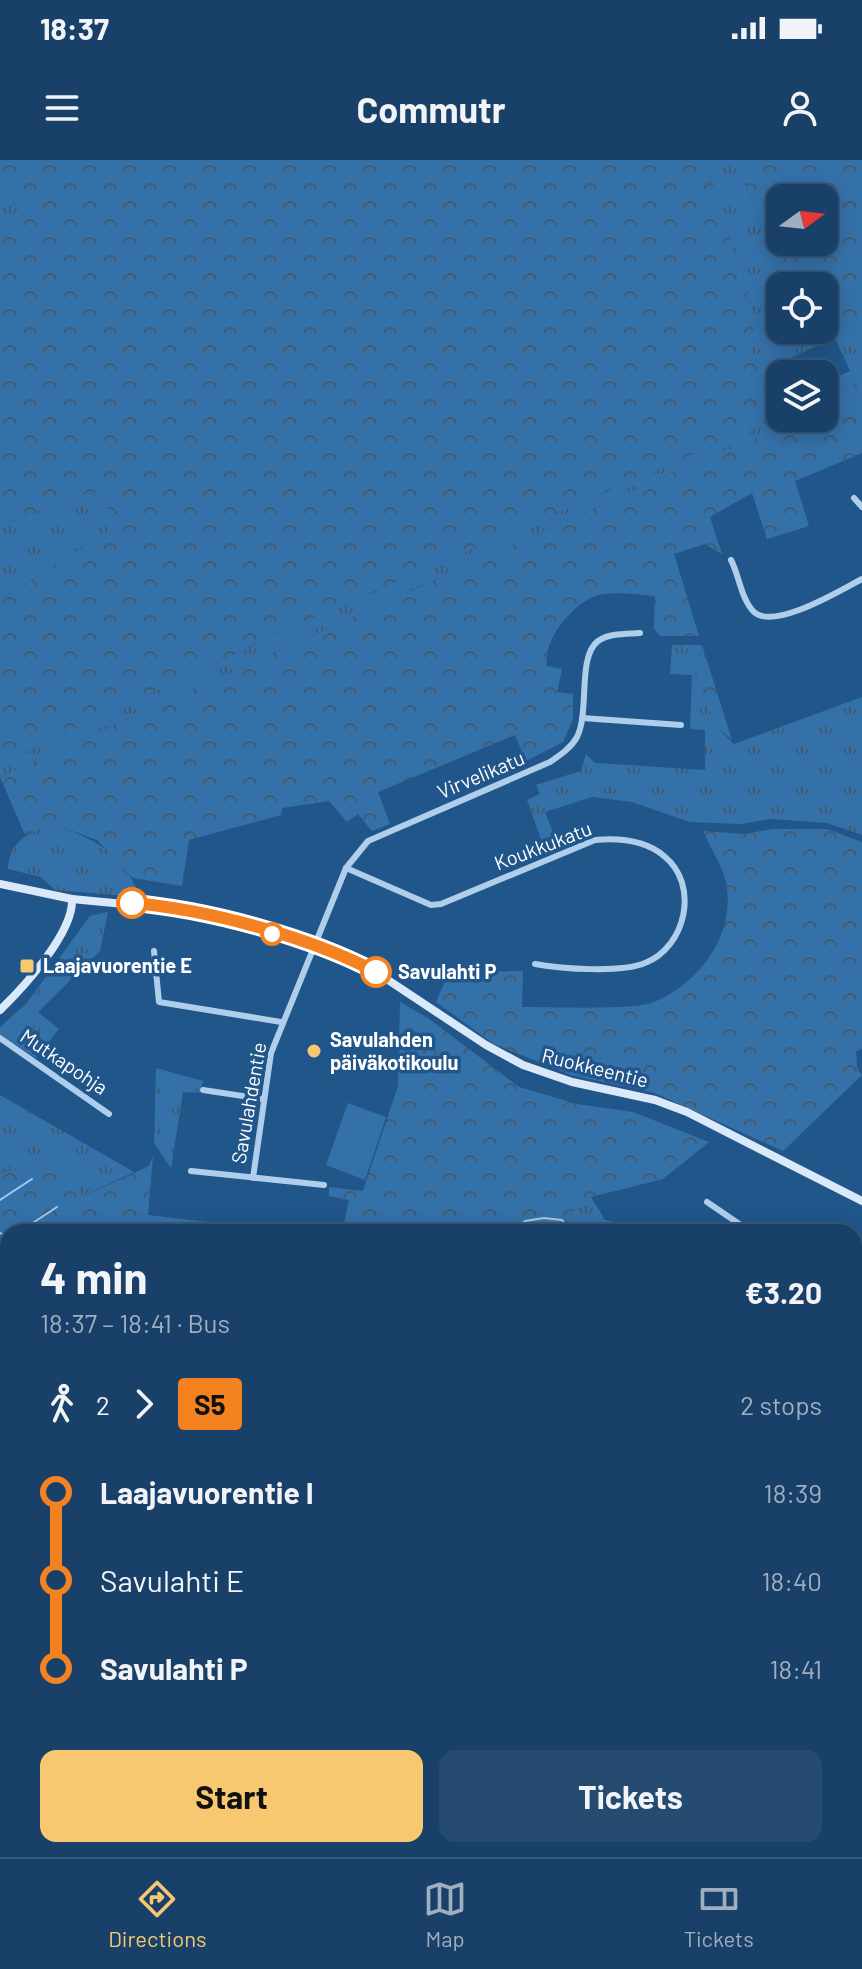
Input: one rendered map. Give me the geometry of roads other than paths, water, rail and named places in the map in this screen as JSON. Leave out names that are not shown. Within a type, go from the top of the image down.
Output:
[{"type":"street","points":[[854,498],[862,507]]},
{"type":"street","points":[[731,560],[749,605],[756,615],[769,619],[813,605],[862,579]]},
{"type":"street","name":"Virvelikatu","points":[[314,947],[346,868],[368,841],[550,762],[568,749],[577,736],[582,718],[589,651],[610,635],[640,633]]},
{"type":"street","points":[[582,718],[681,725]]},
{"type":"street","name":"Koukkukatu","points":[[346,868],[431,905],[441,904],[595,840],[616,838],[637,842],[661,853],[674,867],[685,896],[681,926],[672,943],[654,959],[628,967],[535,964]]},
{"type":"street","name":"Ruokkeentie","points":[[0,884],[72,899],[186,910],[314,947],[376,972],[486,1045],[523,1065],[572,1082],[655,1100],[687,1112],[862,1201]]},
{"type":"street","points":[[0,1010],[35,973],[73,914],[72,899]]},
{"type":"street","name":"Savulahdentie","points":[[253,1178],[263,1099],[281,1022],[314,947]]},
{"type":"street","points":[[154,951],[159,1002],[281,1022]]},
{"type":"street","name":"Mutkapohja","points":[[0,1038],[109,1114]]},
{"type":"street","points":[[203,1090],[263,1099]]},
{"type":"street","points":[[191,1171],[324,1185]]},
{"type":"street","points":[[707,1202],[739,1224]]},
{"type":"waterway","points":[[0,1200],[32,1179]]},
{"type":"waterway","points":[[31,1224],[57,1207]]},
{"type":"place","name":"Laajavuorentie E","points":[[27,966]]},
{"type":"place","name":"Savulahti P","points":[[376,972]]},
{"type":"place","name":"Savulahden päiväkotikoulu","points":[[314,1051]]}]
